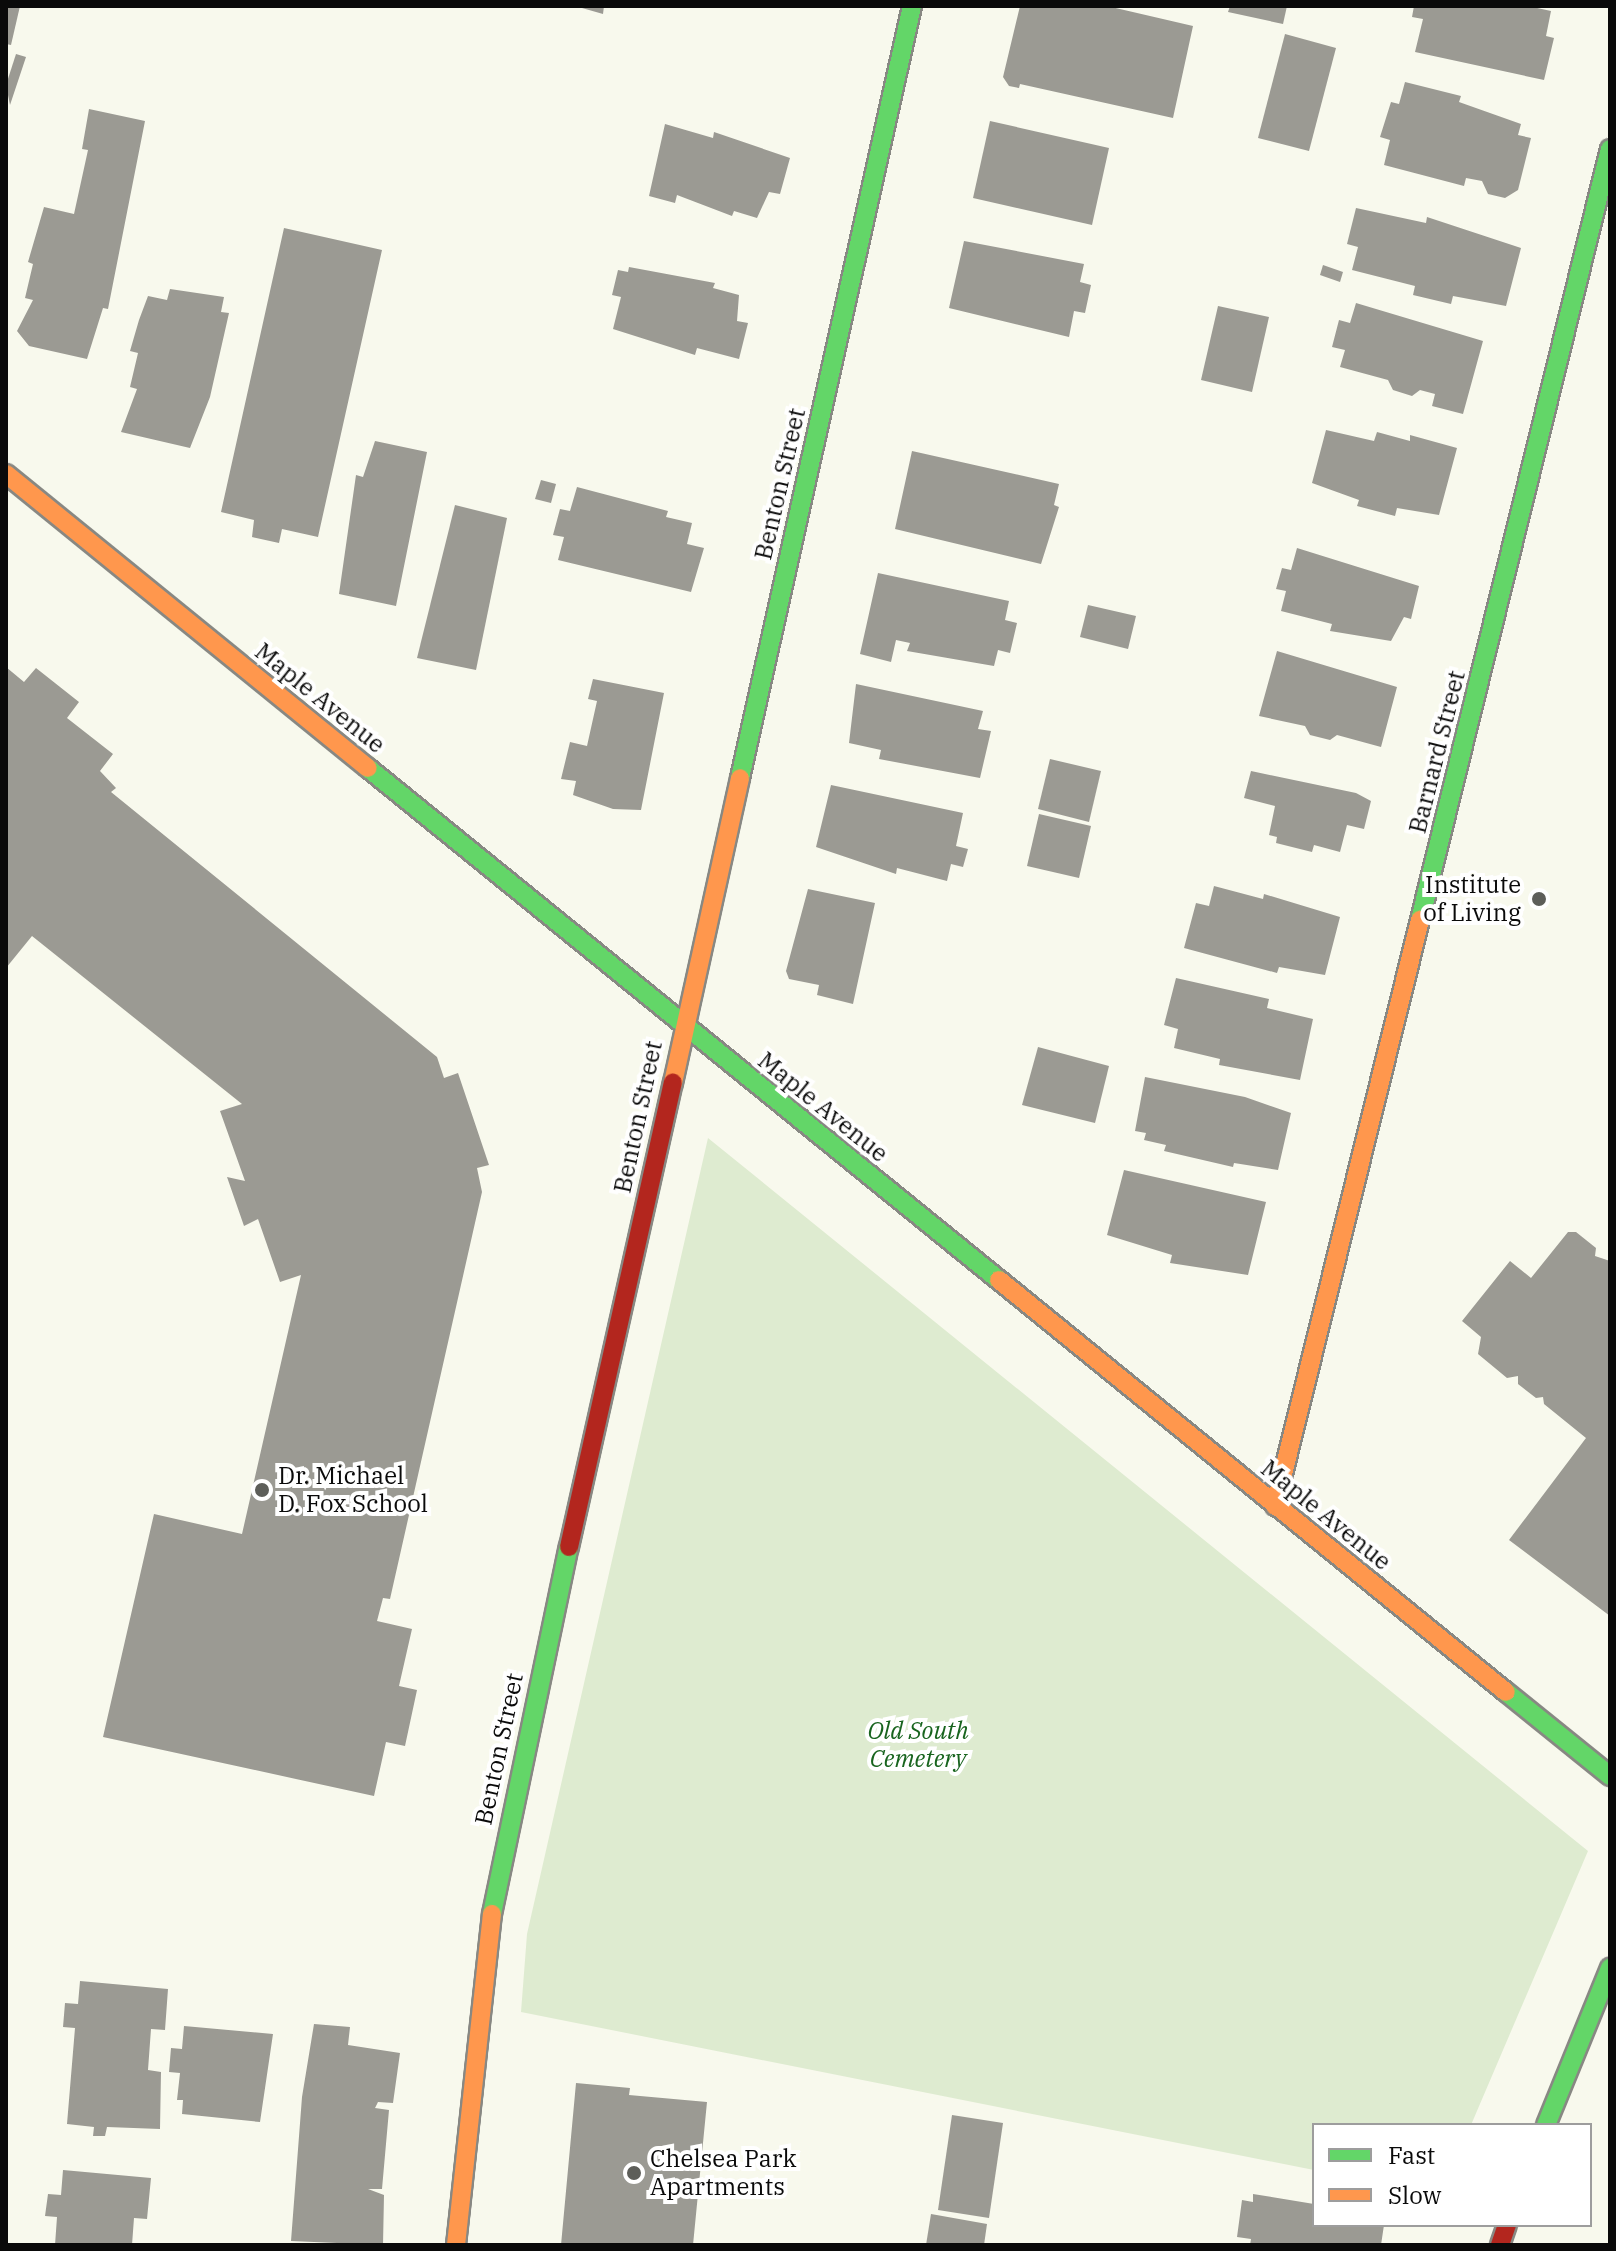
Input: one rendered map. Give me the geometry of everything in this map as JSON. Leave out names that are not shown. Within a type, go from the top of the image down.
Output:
[{"type":"street","name":"Benton Street","points":[[456,2245],[495,1882],[683,1024],[912,6]]},
{"type":"street","name":"Barnard Street","points":[[1275,1506],[1610,149]]},
{"type":"street","name":"Maple Avenue","points":[[6,474],[1610,1776]]},
{"type":"street","points":[[1547,2123],[1610,1968]]},
{"type":"green space","name":"Old South Cemetery","points":[[708,1138],[1588,1851],[1472,2123],[1312,2123],[1312,2170],[521,2012],[527,1934]]},
{"type":"building","points":[[6,6],[20,6],[11,45],[6,44]]},
{"type":"building","points":[[575,6],[604,6],[603,14]]},
{"type":"building","points":[[1020,6],[1107,6],[1193,26],[1173,118],[1020,84],[1019,88],[1009,86],[1003,77]]},
{"type":"building","points":[[1230,6],[1287,6],[1283,24],[1228,12]]},
{"type":"building","points":[[1414,6],[1528,6],[1551,11],[1546,36],[1554,38],[1544,80],[1415,52],[1423,19],[1412,17]]},
{"type":"building","points":[[1285,34],[1336,48],[1309,151],[1258,138]]},
{"type":"building","points":[[16,54],[26,57],[10,105],[6,85]]},
{"type":"building","points":[[1405,82],[1461,96],[1459,102],[1521,124],[1518,135],[1531,138],[1518,190],[1505,198],[1488,194],[1482,181],[1466,178],[1464,186],[1384,165],[1390,140],[1380,137],[1391,102],[1399,104]]},
{"type":"building","points":[[89,109],[145,121],[108,309],[103,308],[87,359],[29,346],[17,331],[33,300],[25,298],[33,264],[28,262],[44,207],[74,214],[88,150],[82,149]]},
{"type":"building","points":[[990,121],[1109,148],[1092,225],[973,198]]},
{"type":"building","points":[[665,124],[713,138],[714,132],[790,158],[780,194],[769,192],[757,218],[734,211],[732,216],[677,195],[675,203],[649,196]]},
{"type":"building","points":[[1356,208],[1426,223],[1427,217],[1521,248],[1506,306],[1453,296],[1451,304],[1413,295],[1415,286],[1352,270],[1358,247],[1347,244]]},
{"type":"building","points":[[284,228],[382,250],[318,537],[282,529],[279,543],[252,537],[254,520],[221,512]]},
{"type":"building","points":[[964,241],[1084,264],[1080,282],[1091,285],[1085,313],[1074,311],[1069,337],[949,308]]},
{"type":"building","points":[[1323,265],[1343,272],[1340,282],[1320,275]]},
{"type":"building","points":[[629,267],[715,283],[713,288],[739,295],[737,321],[748,323],[739,359],[697,348],[695,355],[613,329],[621,297],[612,295],[618,270],[628,272]]},
{"type":"building","points":[[170,289],[224,297],[221,312],[229,313],[210,397],[190,448],[121,432],[137,389],[130,387],[138,353],[130,351],[139,320],[148,296],[167,300]]},
{"type":"building","points":[[1356,303],[1483,341],[1463,414],[1432,406],[1435,394],[1420,390],[1412,396],[1393,390],[1388,380],[1340,367],[1345,350],[1332,347],[1339,320],[1350,323]]},
{"type":"building","points":[[1218,306],[1269,317],[1252,392],[1201,380]]},
{"type":"building","points":[[1326,430],[1374,441],[1377,432],[1410,441],[1410,435],[1457,448],[1439,515],[1397,508],[1395,516],[1357,506],[1359,500],[1312,483]]},
{"type":"building","points":[[375,441],[427,452],[396,606],[339,594],[356,475],[363,477]]},
{"type":"building","points":[[912,451],[1059,484],[1054,505],[1059,507],[1041,564],[895,529]]},
{"type":"building","points":[[541,480],[556,484],[551,503],[535,499]]},
{"type":"building","points":[[577,487],[668,511],[666,517],[692,523],[687,544],[704,548],[691,592],[558,560],[564,537],[553,535],[560,509],[570,511]]},
{"type":"building","points":[[455,505],[507,518],[476,670],[417,658]]},
{"type":"building","points":[[1297,548],[1419,586],[1411,619],[1404,617],[1391,641],[1330,631],[1332,624],[1281,611],[1286,591],[1276,589],[1282,568],[1291,570]]},
{"type":"building","points":[[878,573],[1009,601],[1005,620],[1017,623],[1010,653],[998,650],[994,666],[907,651],[910,643],[896,640],[891,662],[860,654]]},
{"type":"building","points":[[1088,605],[1136,616],[1128,649],[1080,637]]},
{"type":"building","points":[[1277,651],[1397,687],[1381,747],[1337,735],[1330,740],[1310,735],[1305,726],[1259,716]]},
{"type":"building","points":[[6,667],[24,682],[36,668],[79,702],[67,718],[113,754],[100,771],[116,788],[111,792],[437,1057],[444,1078],[458,1073],[489,1165],[477,1168],[482,1192],[390,1599],[383,1598],[377,1621],[412,1629],[399,1686],[417,1690],[405,1746],[386,1742],[374,1796],[103,1737],[154,1514],[242,1534],[301,1275],[280,1282],[258,1219],[244,1226],[227,1177],[245,1181],[220,1111],[242,1104],[32,936],[6,968]]},
{"type":"building","points":[[593,679],[664,693],[641,810],[613,809],[573,795],[576,781],[561,779],[570,742],[587,746],[597,701],[588,699]]},
{"type":"building","points":[[856,684],[983,711],[978,729],[991,731],[980,778],[879,759],[881,750],[849,743]]},
{"type":"building","points":[[1050,759],[1101,771],[1089,822],[1038,809]]},
{"type":"building","points":[[1251,771],[1356,793],[1371,801],[1364,829],[1347,825],[1340,852],[1314,845],[1312,852],[1276,843],[1277,837],[1269,835],[1275,806],[1244,798]]},
{"type":"building","points":[[831,785],[963,813],[956,846],[968,849],[963,867],[951,864],[947,881],[897,868],[896,874],[816,847]]},
{"type":"building","points":[[1039,814],[1091,826],[1079,878],[1027,866]]},
{"type":"building","points":[[1214,886],[1263,899],[1264,894],[1340,917],[1325,975],[1279,967],[1277,973],[1184,948],[1196,903],[1209,906]]},
{"type":"building","points":[[808,889],[875,903],[853,1004],[817,995],[819,985],[789,979],[786,971]]},
{"type":"building","points":[[1176,978],[1269,999],[1267,1008],[1313,1019],[1300,1080],[1219,1065],[1220,1059],[1174,1048],[1178,1029],[1164,1025]]},
{"type":"building","points":[[1038,1047],[1109,1066],[1095,1123],[1022,1105]]},
{"type":"building","points":[[1145,1077],[1245,1097],[1291,1113],[1278,1170],[1234,1163],[1233,1167],[1164,1151],[1166,1145],[1144,1140],[1146,1133],[1135,1131]]},
{"type":"building","points":[[1124,1170],[1266,1202],[1248,1275],[1170,1263],[1172,1255],[1107,1235]]},
{"type":"building","points":[[1568,1232],[1576,1232],[1596,1248],[1595,1256],[1610,1261],[1610,1616],[1509,1540],[1586,1438],[1544,1404],[1543,1397],[1536,1398],[1518,1384],[1518,1376],[1507,1378],[1478,1354],[1481,1337],[1462,1321],[1510,1261],[1531,1278]]},
{"type":"building","points":[[80,1981],[168,1989],[165,2030],[151,2029],[148,2070],[161,2072],[160,2129],[107,2127],[105,2136],[93,2136],[94,2127],[67,2124],[75,2028],[63,2027],[65,2003],[78,2004]]},
{"type":"building","points":[[314,2024],[350,2027],[348,2045],[400,2053],[393,2103],[378,2102],[375,2108],[389,2110],[382,2189],[368,2189],[384,2195],[383,2245],[291,2241],[302,2097]]},
{"type":"building","points":[[184,2026],[273,2034],[260,2122],[182,2114],[183,2100],[177,2100],[180,2073],[169,2072],[171,2048],[182,2049]]},
{"type":"building","name":"Chelsea Park Apartments","points":[[576,2083],[630,2088],[629,2095],[707,2102],[693,2245],[561,2245]]},
{"type":"building","points":[[952,2115],[1003,2123],[989,2218],[938,2210]]},
{"type":"building","points":[[63,2170],[151,2178],[147,2219],[134,2218],[132,2245],[55,2245],[57,2217],[45,2216],[48,2194],[61,2195]]},
{"type":"building","points":[[1253,2194],[1312,2204],[1312,2227],[1384,2227],[1381,2245],[1250,2245],[1251,2239],[1237,2237],[1242,2200],[1253,2202]]},
{"type":"building","points":[[931,2214],[987,2224],[984,2245],[926,2245]]},
{"type":"traffic: fast","points":[[740,778],[912,6]]},
{"type":"traffic: fast","points":[[1420,920],[1610,149]]},
{"type":"traffic: fast","points":[[368,768],[999,1280]]},
{"type":"traffic: fast","points":[[492,1914],[569,1547]]},
{"type":"traffic: fast","points":[[1506,1692],[1610,1776]]},
{"type":"traffic: fast","points":[[1547,2123],[1610,1968]]},
{"type":"traffic: slow","points":[[6,474],[368,768]]},
{"type":"traffic: slow","points":[[673,1083],[740,778]]},
{"type":"traffic: slow","points":[[1275,1506],[1420,920]]},
{"type":"traffic: slow","points":[[999,1280],[1506,1692]]},
{"type":"traffic: slow","points":[[456,2245],[492,1914]]},
{"type":"traffic: jam","points":[[569,1547],[673,1083]]},
{"type":"traffic: jam","points":[[1500,2245],[1506,2227]]},
{"type":"place","name":"Institute of Living","points":[[1539,899]]},
{"type":"place","name":"Dr. Michael D. Fox School","points":[[262,1490]]},
{"type":"place","name":"Chelsea Park Apartments","points":[[634,2173]]}]
